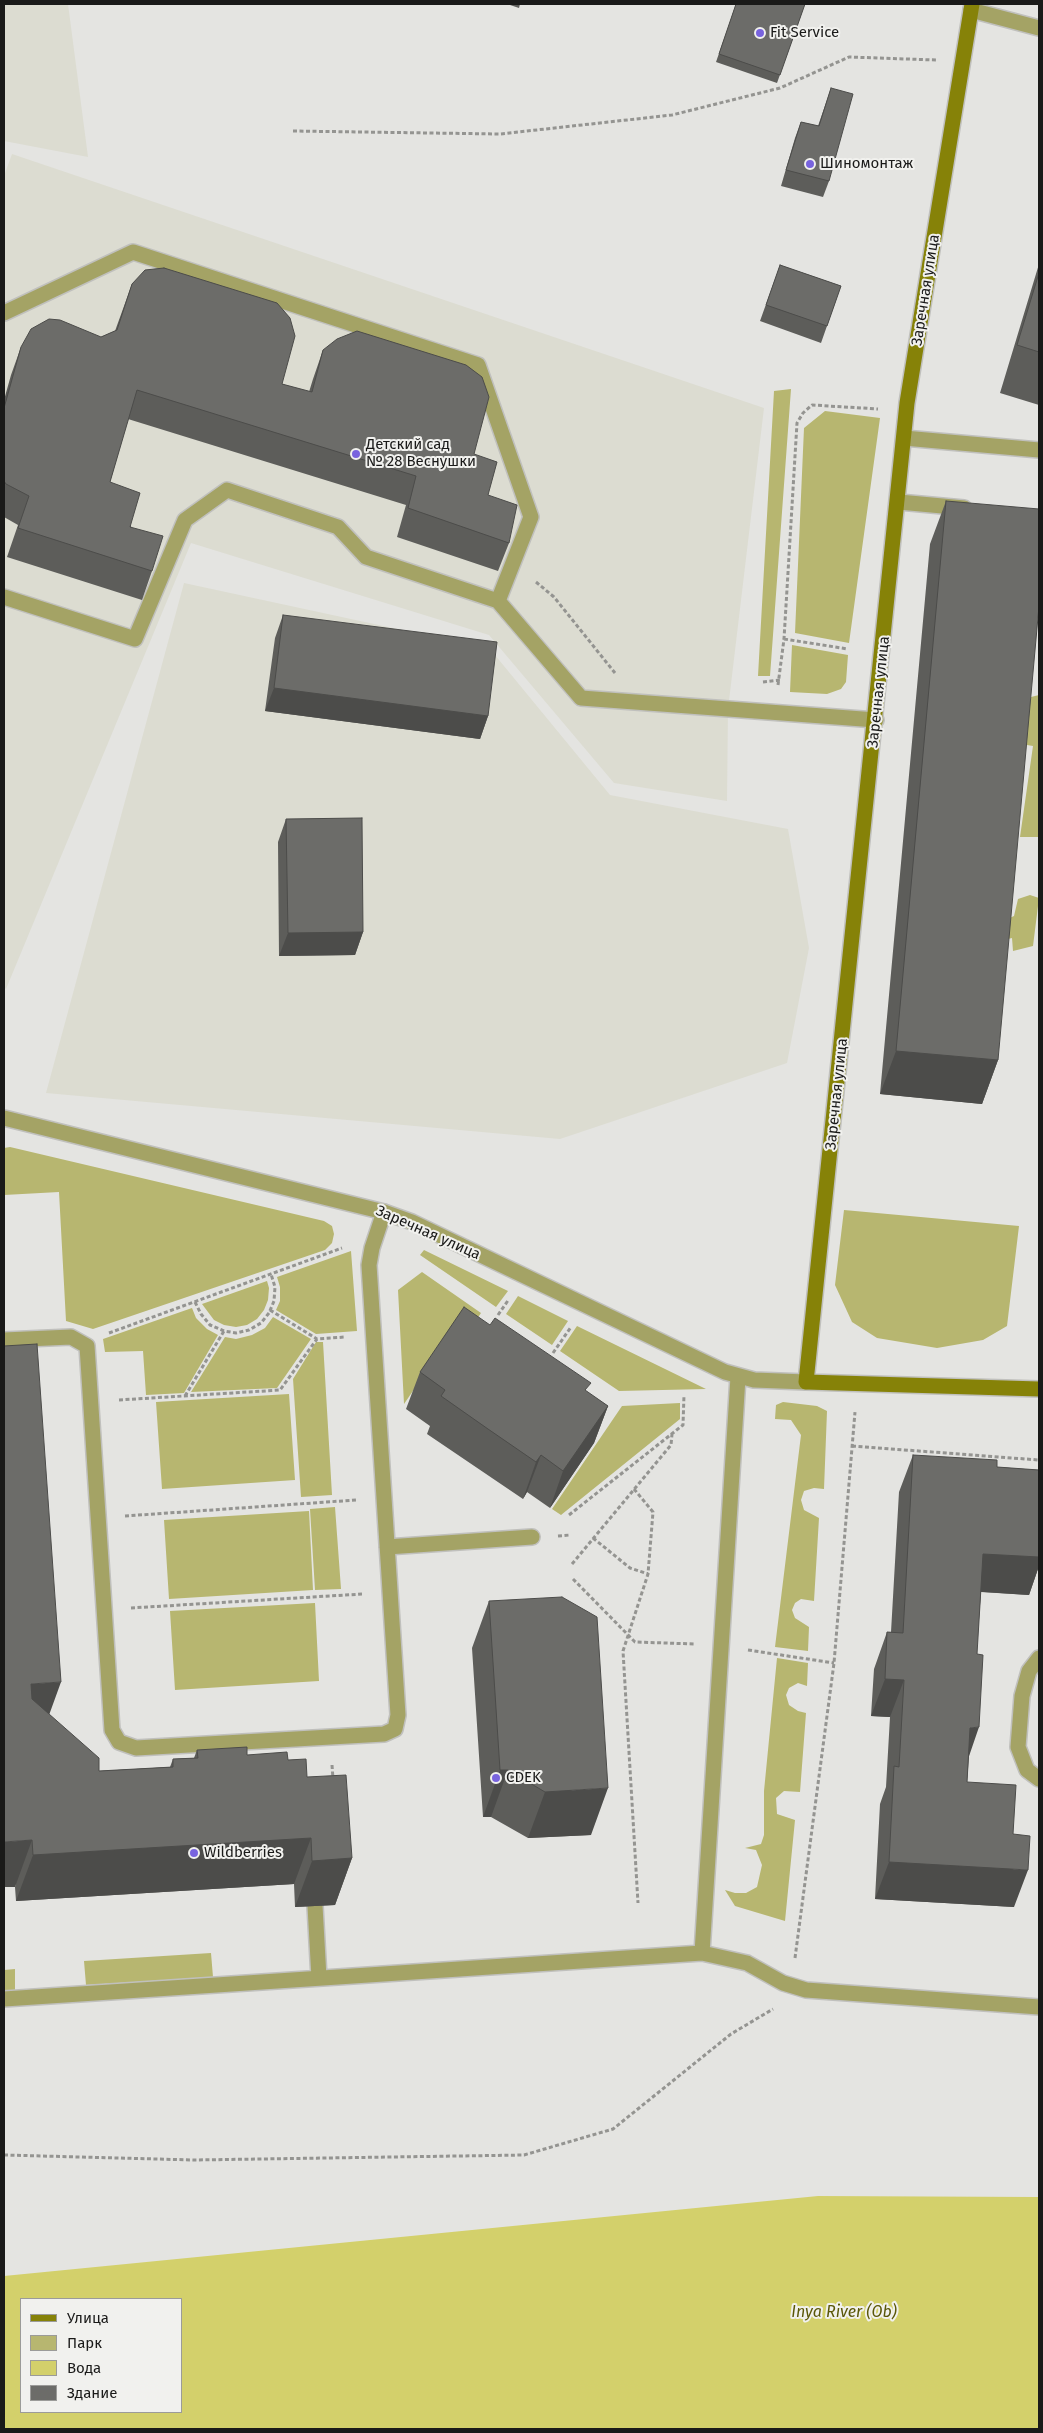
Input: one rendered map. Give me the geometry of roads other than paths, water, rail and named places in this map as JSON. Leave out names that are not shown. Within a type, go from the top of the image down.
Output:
[{"type":"street","points":[[972,7],[1039,28]]},
{"type":"street","name":"Заречная улица","points":[[806,1382],[899,502],[906,411],[972,7]]},
{"type":"street","points":[[4,313],[133,252],[478,365],[530,517],[498,601]]},
{"type":"street","points":[[904,438],[1039,450]]},
{"type":"street","points":[[4,597],[135,639],[185,520],[227,490],[338,527],[366,557],[498,601],[581,698],[876,720]]},
{"type":"street","points":[[899,502],[983,510]]},
{"type":"street","name":"Заречная улица","points":[[4,1118],[384,1212],[412,1222],[738,1377],[806,1382],[1039,1390]]},
{"type":"street","points":[[4,1340],[71,1337],[87,1346],[112,1730],[119,1742],[136,1748],[384,1734],[395,1729],[398,1715],[369,1265],[372,1248],[384,1212]]},
{"type":"street","points":[[702,1953],[738,1377]]},
{"type":"street","points":[[387,1547],[532,1537]]},
{"type":"street","points":[[1039,1658],[1029,1671],[1022,1696],[1018,1748],[1027,1770],[1039,1779]]},
{"type":"street","points":[[315,1906],[319,1978]]},
{"type":"street","points":[[4,1999],[702,1953],[747,1963],[799,1988],[1039,2007]]},
{"type":"water","name":"Inya River (Ob)","points":[[818,2196],[1039,2197],[1039,2429],[4,2429],[4,2276]]},
{"type":"place","name":"Fit Service","points":[[760,33]]},
{"type":"place","name":"Шиномонтаж","points":[[810,164]]},
{"type":"place","name":"Детский сад № 28 Веснушки","points":[[356,454]]},
{"type":"place","name":"CDEK","points":[[496,1778]]},
{"type":"place","name":"Wildberries","points":[[194,1853]]}]
